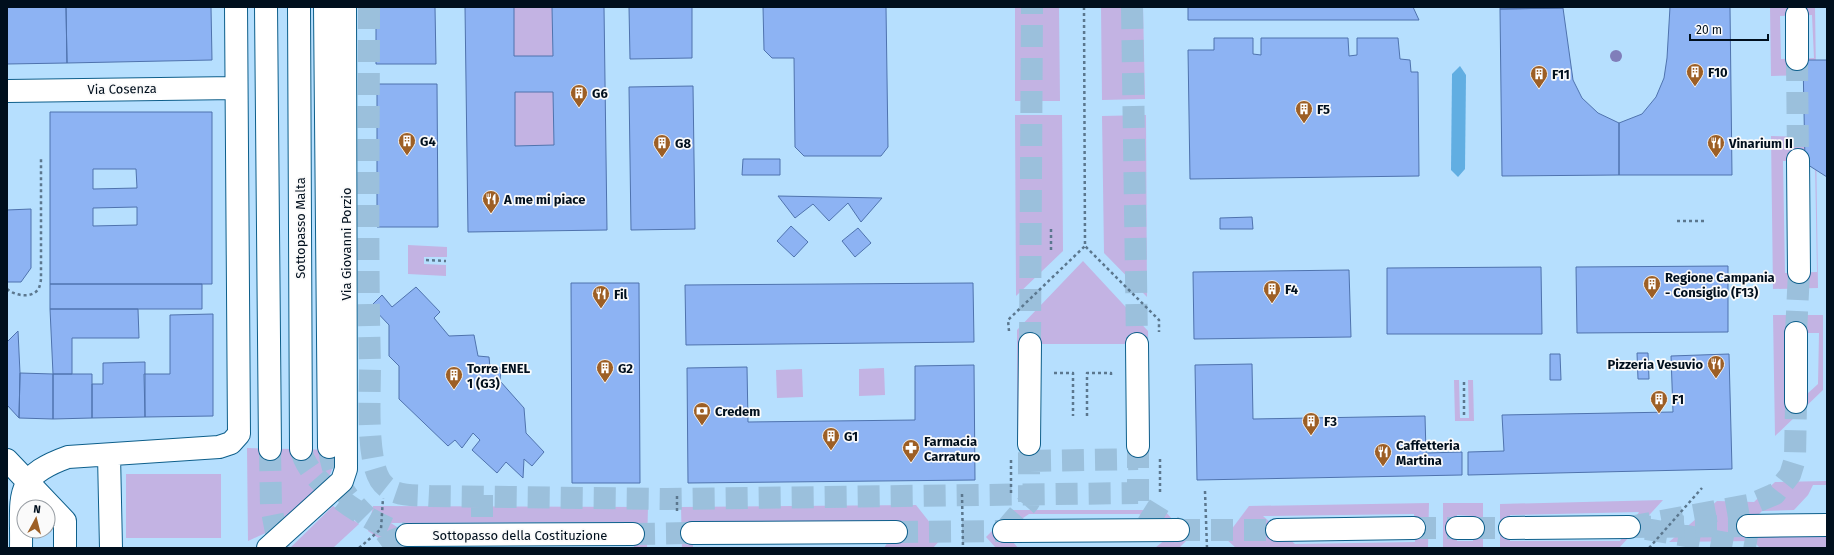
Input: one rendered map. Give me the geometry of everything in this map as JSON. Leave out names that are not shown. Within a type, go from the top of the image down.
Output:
[{"type":"street","points":[[21,548],[22,494],[28,482],[36,472],[49,464],[68,457],[219,447],[231,443],[239,434],[236,7]]},
{"type":"street","points":[[266,7],[270,449]]},
{"type":"street","name":"Sottopasso Malta","points":[[299,7],[301,450]]},
{"type":"street","points":[[325,7],[329,447]]},
{"type":"street","name":"Via Giovanni Porzio","points":[[268,548],[342,481],[346,469],[345,7]]},
{"type":"street","points":[[1797,15],[1797,59]]},
{"type":"street","name":"Via Cosenza","points":[[7,91],[236,88]]},
{"type":"street","points":[[1798,160],[1799,272]]},
{"type":"street","points":[[1796,332],[1796,402]]},
{"type":"street","points":[[1030,344],[1030,444]]},
{"type":"street","points":[[1137,344],[1138,446]]},
{"type":"street","points":[[109,455],[111,548]]},
{"type":"street","points":[[7,460],[65,521],[65,548]]},
{"type":"street","points":[[1748,526],[1827,525]]},
{"type":"street","points":[[1510,528],[1629,527]]},
{"type":"street","name":"Sottopasso della Costituzione","points":[[407,535],[482,528],[633,534]]},
{"type":"street","points":[[1277,530],[1414,528]]},
{"type":"street","points":[[1004,531],[1178,530]]},
{"type":"street","points":[[692,533],[896,532]]},
{"type":"path","points":[[1084,7],[1085,246],[1159,320],[1159,336]]},
{"type":"path","points":[[7,289],[17,295],[27,295],[34,293],[39,288],[41,278],[41,157]]},
{"type":"path","points":[[1677,221],[1704,221]]},
{"type":"path","points":[[1051,228],[1051,250]]},
{"type":"path","points":[[426,260],[446,261]]},
{"type":"path","points":[[1052,373],[1073,373],[1073,416]]},
{"type":"path","points":[[1087,416],[1087,373],[1111,373]]},
{"type":"path","points":[[1464,382],[1464,416]]},
{"type":"path","points":[[1160,453],[1160,492]]},
{"type":"path","points":[[1649,548],[1702,488]]},
{"type":"path","points":[[1205,491],[1207,548]]},
{"type":"path","points":[[962,494],[963,548]]},
{"type":"path","points":[[359,548],[380,529],[383,498]]},
{"type":"shaded area","points":[[514,7],[552,7],[553,56],[514,56]]},
{"type":"shaded area","points":[[1015,7],[1059,7],[1060,101],[1015,101]]},
{"type":"shaded area","points":[[1101,7],[1143,7],[1145,99],[1102,100]]},
{"type":"shaded area","points":[[1770,7],[1815,7],[1816,75],[1771,76]],"holes":[[[1812,15],[1814,58],[1781,59],[1780,16]]]},
{"type":"shaded area","points":[[515,92],[553,92],[554,145],[515,146]]},
{"type":"shaded area","points":[[1015,115],[1062,115],[1063,251],[1016,296]]},
{"type":"shaded area","points":[[1146,115],[1147,297],[1104,253],[1102,116]]},
{"type":"shaded area","points":[[1771,136],[1816,137],[1818,288],[1773,289]],"holes":[[[1783,161],[1815,161],[1817,272],[1785,273]]]},
{"type":"shaded area","points":[[408,245],[447,247],[447,257],[424,257],[424,264],[446,265],[446,276],[408,274]]},
{"type":"shaded area","points":[[1083,261],[1148,331],[1150,447],[1142,447],[1137,344],[1030,344],[1026,445],[1017,445],[1017,330]]},
{"type":"shaded area","points":[[1773,315],[1823,315],[1823,390],[1775,436]],"holes":[[[1786,333],[1819,333],[1818,384],[1785,414]]]},
{"type":"shaded area","points":[[884,368],[885,395],[859,396],[859,369]]},
{"type":"shaded area","points":[[802,369],[803,397],[777,398],[776,370]]},
{"type":"shaded area","points":[[1454,380],[1459,380],[1460,418],[1469,418],[1468,380],[1473,380],[1474,421],[1455,421]]},
{"type":"shaded area","points":[[247,448],[340,450],[328,479],[270,531],[248,541]]},
{"type":"shaded area","points":[[126,474],[221,474],[221,538],[126,538]]},
{"type":"shaded area","points":[[1827,481],[1827,485],[1813,485],[1808,495],[1794,510],[1762,511],[1737,537],[1827,536],[1827,548],[1760,548],[1753,541],[1669,542],[1717,501],[1754,502],[1775,482]]},
{"type":"shaded area","points":[[1663,500],[1619,548],[1500,548],[1500,504]],"holes":[[[1639,512],[1620,541],[1510,541],[1510,515]]]},
{"type":"shaded area","points":[[1429,503],[1428,548],[1236,548],[1225,538],[1249,506]],"holes":[[[1414,514],[1415,542],[1295,544],[1263,516]]]},
{"type":"shaded area","points":[[1443,503],[1483,503],[1483,548],[1443,548]],"holes":[[[1457,515],[1473,516],[1473,541],[1457,541]]]},
{"type":"shaded area","points":[[916,505],[942,538],[933,548],[884,548],[901,522],[692,524],[693,548],[682,548],[681,507]]},
{"type":"shaded area","points":[[333,506],[359,524],[333,548],[290,548]]},
{"type":"shaded area","points":[[373,506],[648,507],[647,548],[634,548],[633,522],[391,523],[428,548],[393,548],[368,531]]},
{"type":"shaded area","points":[[1013,510],[1164,510],[1189,538],[1179,548],[1155,548],[1177,530],[1139,514],[1029,514],[1004,531],[1018,548],[996,548],[986,537]]},
{"type":"water","points":[[1460,66],[1466,75],[1465,169],[1458,177],[1451,170],[1452,74]]},
{"type":"building","points":[[7,7],[66,7],[67,63],[7,64]]},
{"type":"building","points":[[66,7],[211,7],[212,60],[67,63]]},
{"type":"building","points":[[376,7],[435,7],[436,64],[376,64]]},
{"type":"building","name":"G6","points":[[465,7],[514,7],[514,56],[553,56],[552,7],[604,7],[607,230],[468,232]],"holes":[[[515,92],[553,92],[554,145],[515,146]]]},
{"type":"building","points":[[629,7],[692,7],[692,58],[630,59]]},
{"type":"building","points":[[763,7],[886,7],[888,147],[881,156],[804,156],[795,147],[794,58],[772,58],[764,50]]},
{"type":"building","points":[[1188,7],[1413,7],[1419,20],[1188,20]]},
{"type":"building","points":[[1500,7],[1563,7],[1563,8],[1500,9]]},
{"type":"building","name":"F10","points":[[1670,7],[1730,7],[1732,175],[1619,175],[1619,123],[1642,114],[1656,97],[1664,78],[1667,58]]},
{"type":"building","name":"F11","points":[[1563,8],[1573,80],[1582,98],[1598,113],[1619,123],[1619,175],[1502,176],[1500,9]]},
{"type":"building","name":"F5","points":[[1214,38],[1253,38],[1253,54],[1261,55],[1261,38],[1348,38],[1349,56],[1357,55],[1357,38],[1398,38],[1400,59],[1410,60],[1411,72],[1418,72],[1419,176],[1190,179],[1188,50],[1214,50]]},
{"type":"building","points":[[1803,60],[1827,60],[1827,177],[1805,163]]},
{"type":"building","name":"G4","points":[[377,84],[437,84],[438,227],[377,227]]},
{"type":"building","name":"G8","points":[[693,86],[695,229],[631,230],[629,87]]},
{"type":"building","points":[[50,112],[212,112],[212,284],[50,284]],"holes":[[[93,169],[136,169],[137,188],[93,189]],[[137,207],[137,225],[93,226],[93,208]]]},
{"type":"building","points":[[743,159],[780,159],[780,175],[742,175]]},
{"type":"building","points":[[778,196],[882,198],[861,222],[848,203],[829,221],[813,204],[795,218]]},
{"type":"building","points":[[31,209],[31,268],[21,282],[7,282],[7,210]]},
{"type":"building","points":[[1252,217],[1253,229],[1220,229],[1220,218]]},
{"type":"building","points":[[791,226],[808,242],[794,257],[777,241]]},
{"type":"building","points":[[858,228],[871,243],[855,257],[842,241]]},
{"type":"building","name":"Regione Campania - Consiglio (F13)","points":[[1728,266],[1728,332],[1577,333],[1576,267]]},
{"type":"building","points":[[1541,267],[1542,334],[1387,334],[1387,268]]},
{"type":"building","name":"F4","points":[[1349,270],[1351,337],[1194,339],[1193,272]]},
{"type":"building","name":"G2","points":[[571,283],[639,283],[640,483],[572,483]]},
{"type":"building","points":[[973,283],[974,342],[686,345],[685,285]]},
{"type":"building","points":[[50,284],[202,284],[202,309],[50,309]]},
{"type":"building","name":"Torre ENEL 1 (G3)","points":[[416,287],[440,312],[434,318],[449,336],[474,335],[478,356],[489,357],[490,368],[501,368],[500,381],[524,408],[526,433],[544,452],[532,466],[524,459],[523,478],[506,462],[497,473],[472,450],[480,440],[473,433],[462,448],[455,440],[448,446],[399,399],[399,366],[389,356],[389,325],[371,306],[382,295],[392,307]]},
{"type":"building","points":[[50,309],[138,309],[139,338],[72,338],[72,374],[53,374]]},
{"type":"building","points":[[213,314],[213,416],[145,417],[144,374],[170,374],[170,315]]},
{"type":"building","points":[[18,331],[20,373],[19,418],[7,405],[7,342]]},
{"type":"building","points":[[1637,353],[1648,353],[1649,379],[1638,379]]},
{"type":"building","points":[[1550,354],[1560,354],[1561,380],[1550,380]]},
{"type":"building","name":"F1","points":[[1729,354],[1732,469],[1468,475],[1468,452],[1504,451],[1502,415],[1673,412],[1671,356]]},
{"type":"building","points":[[145,362],[145,417],[92,418],[92,384],[103,384],[103,363]]},
{"type":"building","name":"F3","points":[[1252,364],[1253,419],[1425,416],[1426,453],[1462,452],[1462,475],[1197,480],[1195,365]]},
{"type":"building","name":"G1","points":[[974,365],[975,480],[688,483],[687,368],[747,367],[748,422],[915,420],[915,366]]},
{"type":"building","points":[[20,373],[53,374],[53,419],[19,418]]},
{"type":"building","points":[[53,374],[92,374],[92,418],[53,419]]},
{"type":"tunnel","points":[[369,7],[369,409],[371,442],[376,470],[380,480],[390,490],[402,494],[430,496],[667,499],[1138,493]]},
{"type":"tunnel","points":[[1030,344],[1032,7]]},
{"type":"tunnel","points":[[1132,7],[1137,344]]},
{"type":"tunnel","points":[[1797,59],[1798,160]]},
{"type":"tunnel","points":[[1796,333],[1799,272]]},
{"type":"tunnel","points":[[1629,527],[1749,505],[1775,494],[1790,475],[1795,459],[1796,402]]},
{"type":"tunnel","points":[[1138,446],[1138,505],[1178,530]]},
{"type":"tunnel","points":[[329,447],[333,468],[340,485],[345,493],[366,516]]},
{"type":"tunnel","points":[[1004,531],[1029,502],[1029,447]]},
{"type":"tunnel","points":[[270,449],[271,506],[279,548]]},
{"type":"tunnel","points":[[301,449],[306,463],[329,490],[344,502],[378,523],[407,535]]},
{"type":"tunnel","points":[[1029,461],[1138,459]]},
{"type":"tunnel","points":[[482,495],[482,523]]},
{"type":"tunnel","points":[[1629,527],[1748,526]]},
{"type":"tunnel","points":[[1414,528],[1457,528]]},
{"type":"tunnel","points":[[1473,528],[1510,528]]},
{"type":"tunnel","points":[[1646,529],[1756,548]]},
{"type":"tunnel","points":[[1178,530],[1277,530]]},
{"type":"tunnel","points":[[896,532],[1004,531]]},
{"type":"tunnel","points":[[633,534],[692,533]]},
{"type":"tunnel","points":[[383,548],[394,540],[407,535]]},
{"type":"place","name":"F10","points":[[1695,87]]},
{"type":"place","name":"F11","points":[[1539,89]]},
{"type":"place","name":"G6","points":[[579,108]]},
{"type":"place","name":"F5","points":[[1304,124]]},
{"type":"place","name":"G4","points":[[407,156]]},
{"type":"place","name":"G8","points":[[662,158]]},
{"type":"place","name":"Vinarium II","points":[[1716,158]]},
{"type":"place","name":"A me mi piace","points":[[491,214]]},
{"type":"place","name":"Regione Campania - Consiglio (F13)","points":[[1652,299]]},
{"type":"place","name":"F4","points":[[1272,304]]},
{"type":"place","name":"Fil","points":[[601,309]]},
{"type":"place","name":"Pizzeria Vesuvio","points":[[1716,379]]},
{"type":"place","name":"G2","points":[[605,383]]},
{"type":"place","name":"Torre ENEL 1 (G3)","points":[[454,390]]},
{"type":"place","name":"F1","points":[[1659,414]]},
{"type":"place","name":"Credem","points":[[702,426]]},
{"type":"place","name":"F3","points":[[1311,436]]},
{"type":"place","name":"G1","points":[[831,451]]},
{"type":"place","name":"Farmacia Carraturo","points":[[911,463]]},
{"type":"place","name":"Caffetteria Martina","points":[[1383,467]]}]
